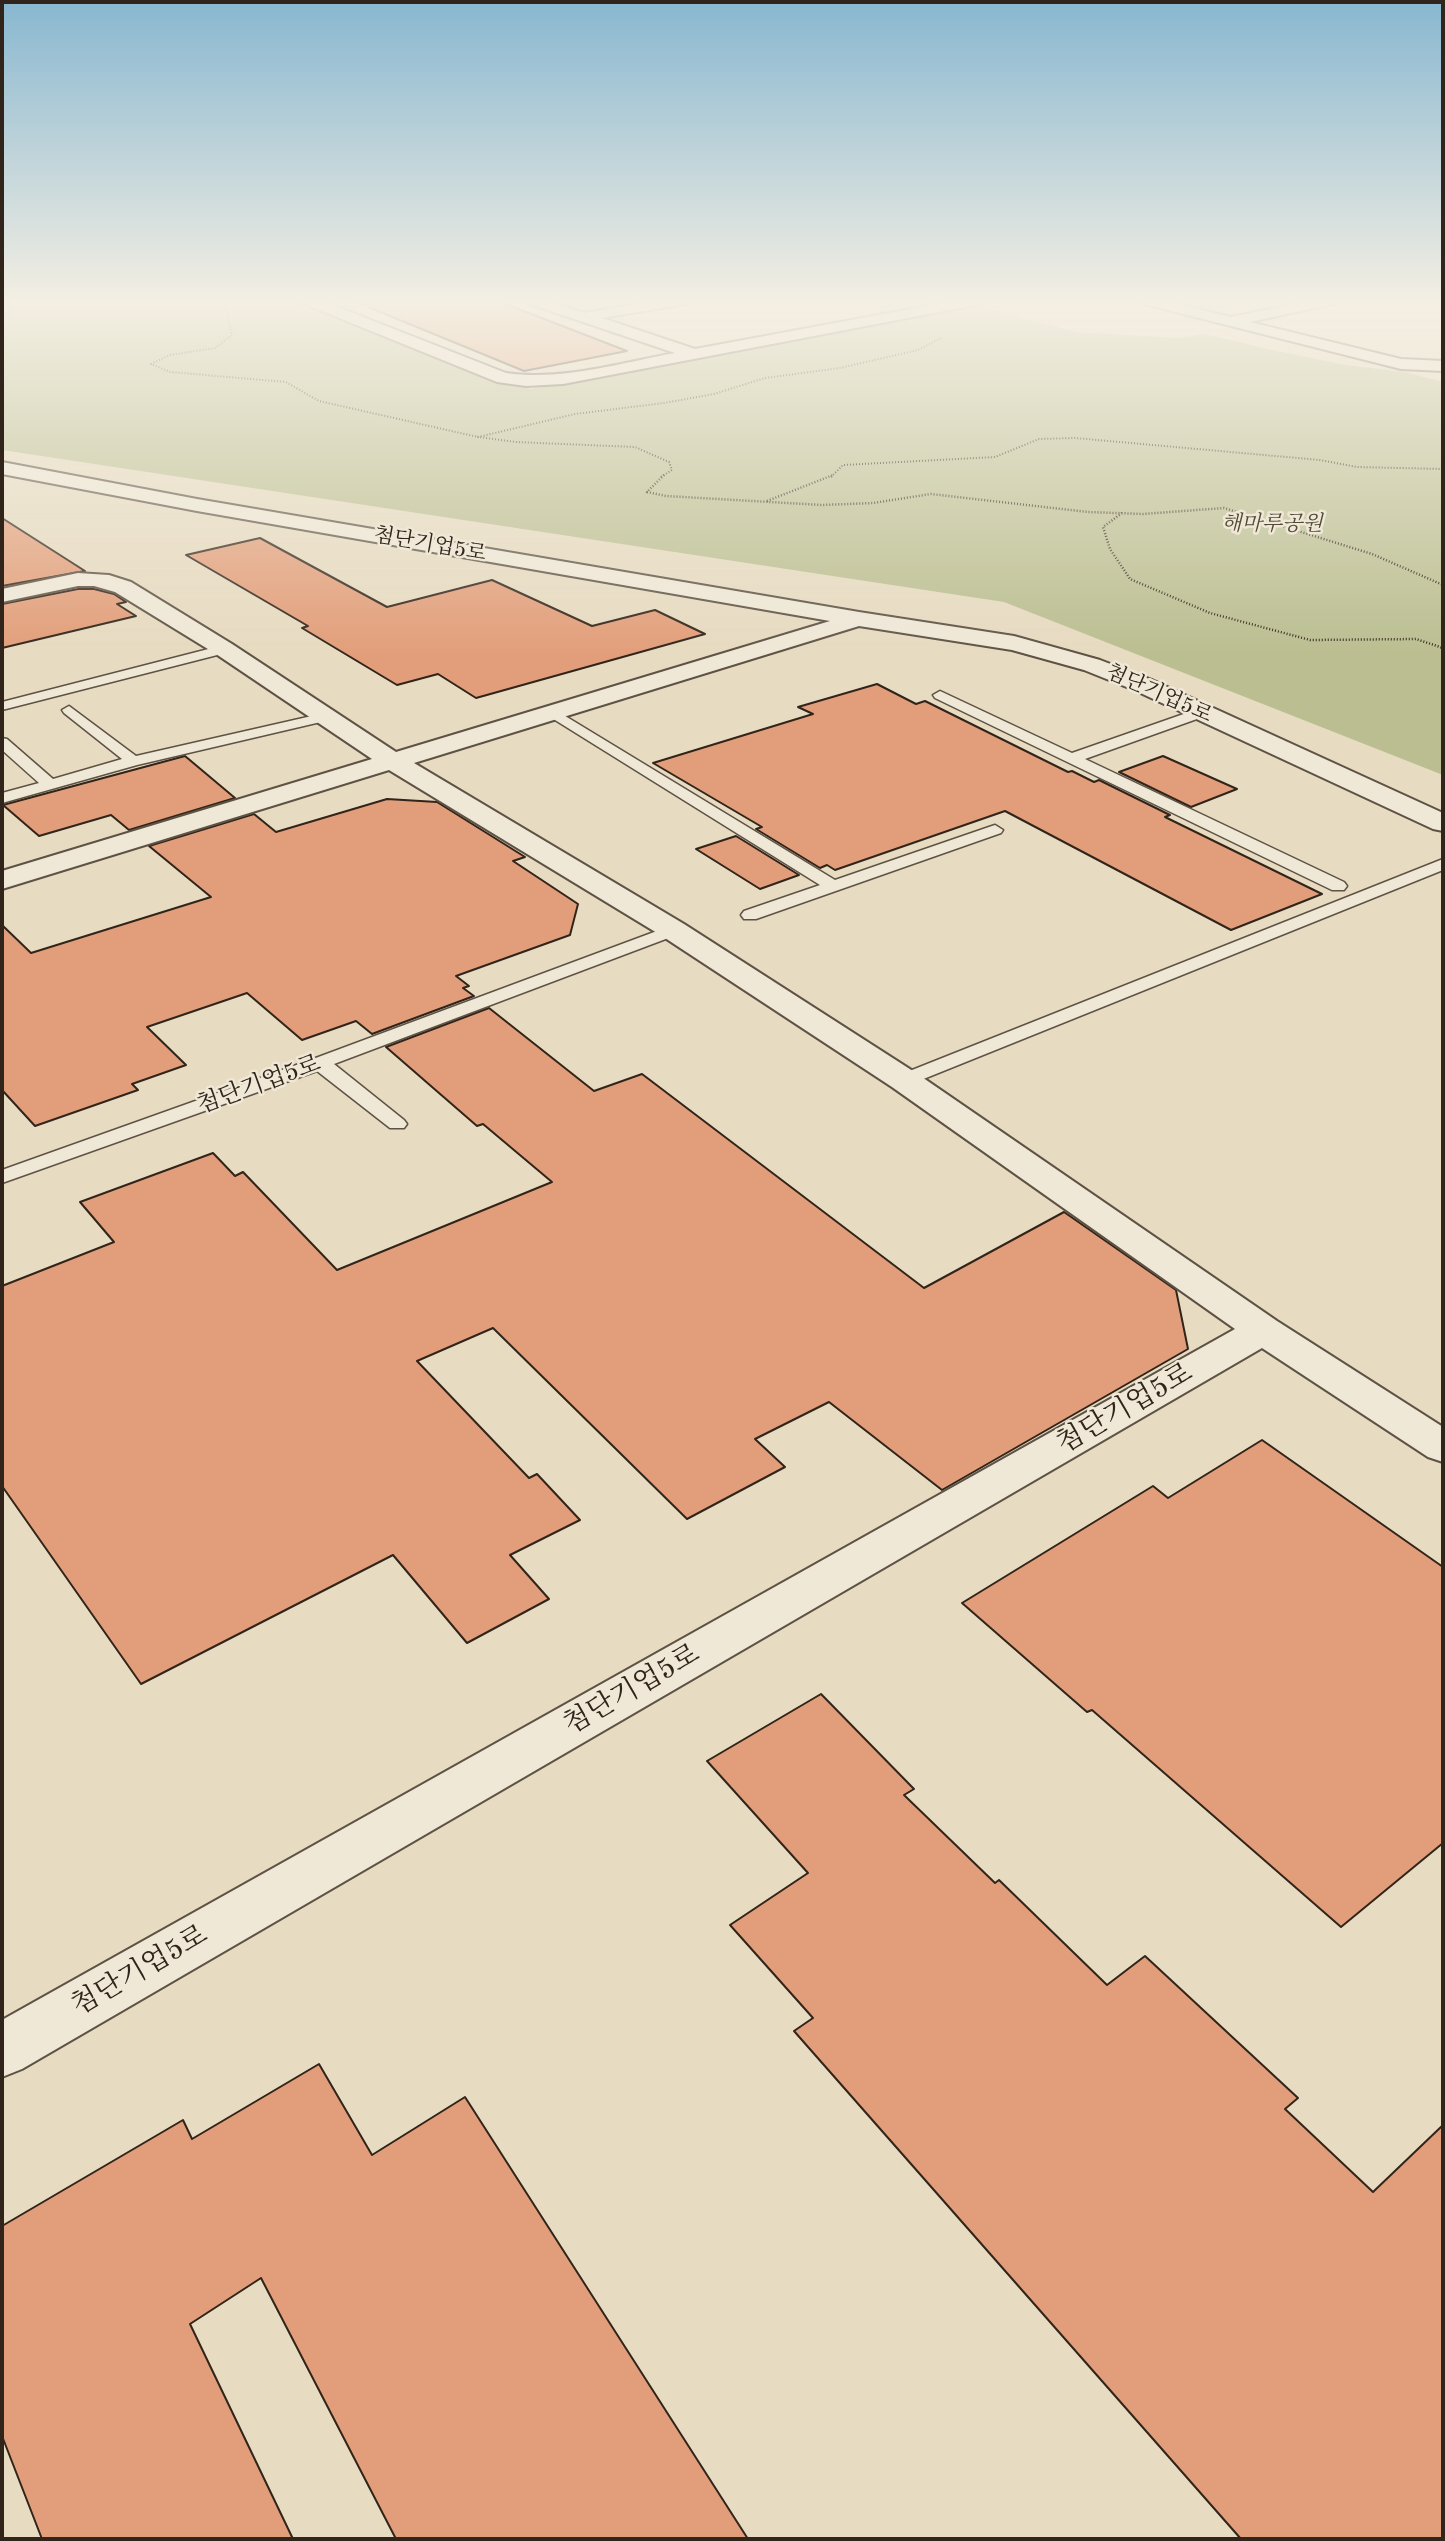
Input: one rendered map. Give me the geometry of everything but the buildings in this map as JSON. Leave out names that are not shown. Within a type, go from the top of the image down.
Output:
[{"type":"street","name":"첨단기업5로","points":[[2,468],[211,508],[1014,643],[1051,652],[1131,680],[1443,822]]},
{"type":"street","points":[[2,595],[77,579],[108,581],[122,587],[224,649],[392,761],[673,930],[904,1080],[1263,1330],[1443,1447]]},
{"type":"street","name":"첨단기업5로","points":[[2,880],[859,619]]},
{"type":"street","name":"첨단기업5로","points":[[2,2050],[1263,1330]]},
{"type":"lane","points":[[2,706],[224,649]]},
{"type":"lane","points":[[940,695],[1338,886]]},
{"type":"lane","points":[[69,710],[134,761]]},
{"type":"lane","points":[[552,712],[832,885]]},
{"type":"lane","points":[[1072,758],[1203,712]]},
{"type":"lane","points":[[2,798],[134,761],[325,717]]},
{"type":"lane","points":[[2,742],[50,784]]},
{"type":"lane","points":[[750,915],[995,830]]},
{"type":"lane","points":[[904,1080],[1443,864]]},
{"type":"lane","name":"첨단기업5로","points":[[2,1177],[320,1063],[673,930]]},
{"type":"lane","points":[[320,1063],[397,1124]]},
{"type":"path","points":[[397,419],[478,437],[516,442],[599,443],[635,447],[669,462],[672,470],[657,480],[647,492],[666,496],[763,502],[873,503],[931,494],[1007,504],[1122,513],[1224,508],[1372,554],[1443,585]]},
{"type":"path","points":[[478,437],[556,419]]},
{"type":"path","points":[[763,502],[829,479],[843,465],[996,457],[1039,439],[1074,438],[1143,443],[1320,460],[1357,467],[1443,469]]},
{"type":"path","points":[[1122,513],[1103,527],[1110,550],[1130,579],[1168,596],[1210,612],[1310,640],[1416,639],[1443,648]]},
{"type":"green space","name":"해마루공원","points":[[2,419],[1443,419],[1443,775],[1004,602],[2,450]]}]
